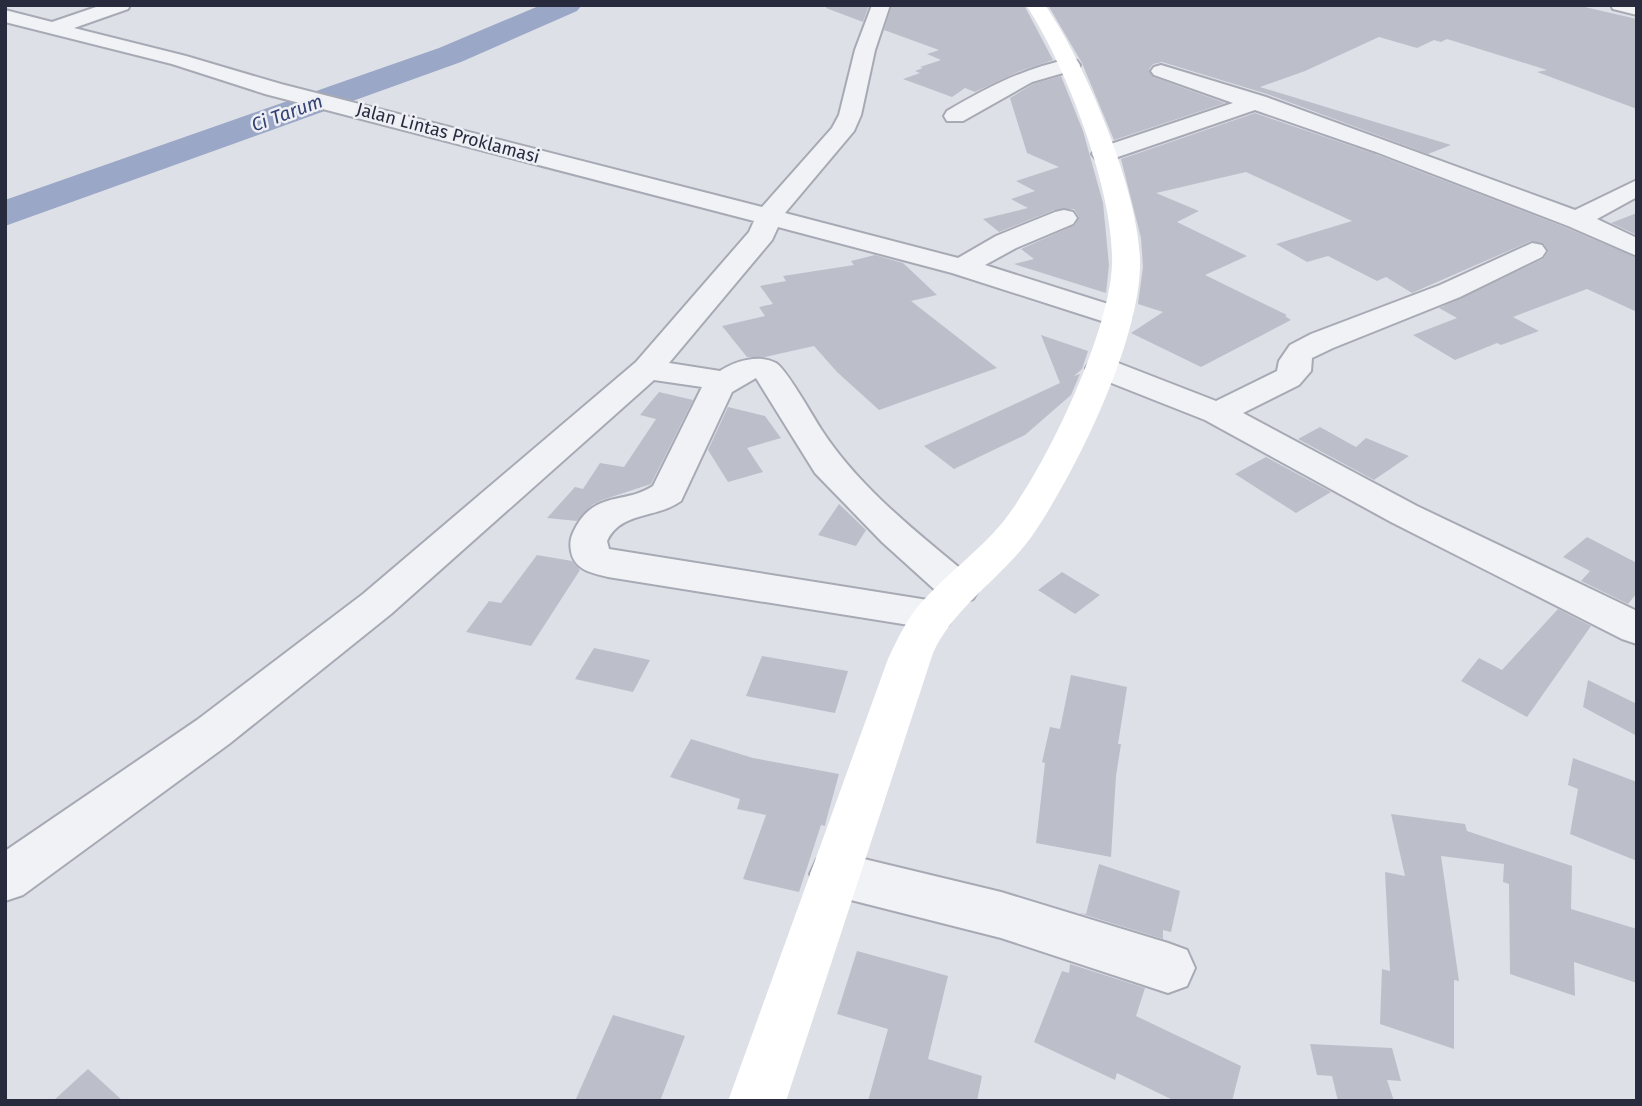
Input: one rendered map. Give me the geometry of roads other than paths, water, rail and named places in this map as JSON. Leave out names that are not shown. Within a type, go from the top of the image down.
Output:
[{"type":"street","points":[[54,28],[121,5]]},
{"type":"street","points":[[5,879],[213,732],[377,604],[648,369],[762,234],[769,216],[842,131],[850,116],[864,51],[881,5]]},
{"type":"street","points":[[757,1101],[906,666],[918,640],[947,602],[993,559],[1024,519],[1059,460],[1101,368],[1124,288],[1126,260],[1121,219],[1104,154],[1070,65],[1035,5]]},
{"type":"street","points":[[1620,5],[1637,9]]},
{"type":"street","name":"Jalan Lintas Proklamasi","points":[[5,16],[179,60],[273,89],[962,267],[1116,316]]},
{"type":"street","points":[[955,116],[995,92],[1029,77],[1070,65]]},
{"type":"street","points":[[1161,71],[1407,155],[1577,220],[1637,248]]},
{"type":"street","points":[[1104,154],[1258,102]]},
{"type":"street","points":[[1577,220],[1637,187]]},
{"type":"street","points":[[962,267],[1006,242],[1064,218]]},
{"type":"street","points":[[1217,413],[1288,378],[1295,371],[1295,361],[1301,352],[1322,341],[1450,290],[1532,251]]},
{"type":"street","points":[[1101,368],[1217,413],[1404,513],[1637,629]]},
{"type":"street","points":[[648,369],[724,381]]},
{"type":"street","points":[[748,369],[767,370],[827,465],[895,533],[947,602],[608,564],[591,557],[587,541],[607,514],[618,507],[658,501],[668,493],[718,387],[724,381],[748,369]]},
{"type":"street","points":[[835,874],[1001,915],[1168,968]]},
{"type":"waterway","name":"Ci Tarum","points":[[5,214],[450,55],[567,5]]}]
